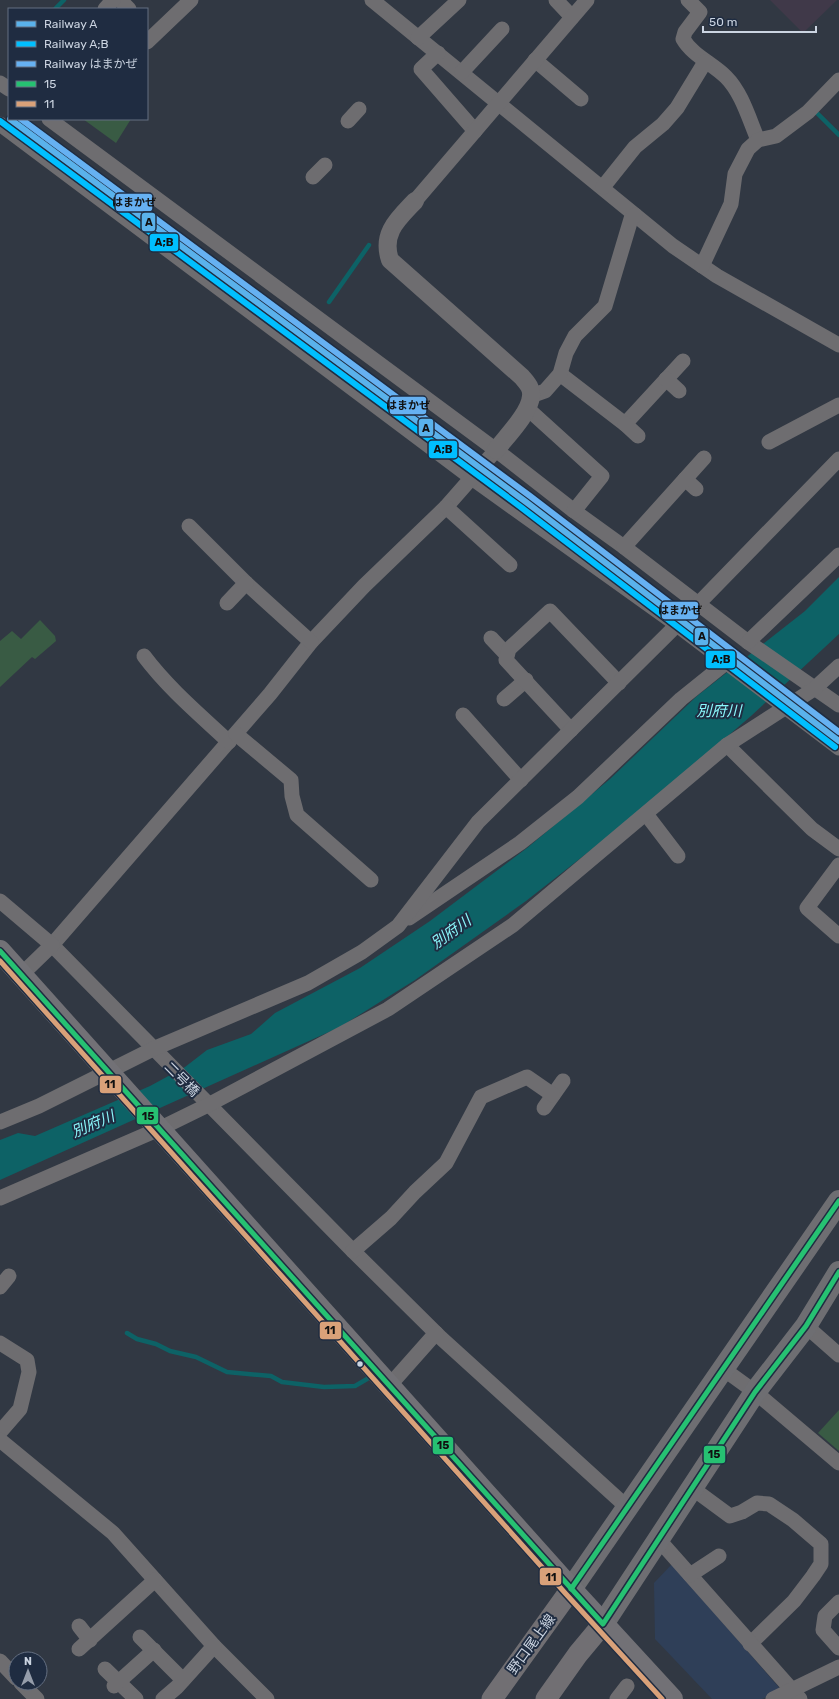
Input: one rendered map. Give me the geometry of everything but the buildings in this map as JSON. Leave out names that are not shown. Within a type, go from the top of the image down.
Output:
[{"type":"highway","points":[[0,950],[571,1589],[672,1699]]},
{"type":"main road","points":[[571,1589],[628,1508],[722,1368],[839,1201]]},
{"type":"main road","points":[[546,1699],[578,1654],[603,1624],[755,1392],[806,1326],[839,1272]]},
{"type":"main road","name":"野口尾上線","points":[[492,1699],[571,1589]]},
{"type":"street","points":[[106,8],[113,0]]},
{"type":"street","points":[[120,0],[128,8]]},
{"type":"street","points":[[150,34],[190,0]]},
{"type":"street","points":[[372,0],[603,187],[673,246],[702,266],[839,345]]},
{"type":"street","points":[[418,38],[459,0]]},
{"type":"street","points":[[556,0],[572,17]]},
{"type":"street","points":[[574,512],[602,476],[530,402],[530,386],[522,377],[390,260],[387,246],[390,229],[587,0]]},
{"type":"street","points":[[688,0],[700,12],[685,32],[683,39],[686,44],[705,62],[713,65],[734,86],[758,140]]},
{"type":"street","points":[[462,72],[502,29]]},
{"type":"street","points":[[438,53],[421,69],[475,131]]},
{"type":"street","points":[[535,60],[582,99]]},
{"type":"street","points":[[603,187],[635,147],[663,124],[677,108],[705,62]]},
{"type":"street","points":[[702,266],[732,204],[735,174],[748,149],[758,140],[776,136],[808,112],[839,80]]},
{"type":"street","points":[[0,82],[8,88]]},
{"type":"street","points":[[348,121],[359,109]]},
{"type":"street","points":[[50,120],[496,450],[574,512],[624,547],[748,642],[839,706]]},
{"type":"street","points":[[0,124],[472,479],[677,625],[839,748]]},
{"type":"street","points":[[313,177],[325,165]]},
{"type":"street","points":[[22,974],[52,946],[270,694],[311,642],[364,586],[446,507],[496,450],[530,402],[545,391],[560,374],[566,353],[576,336],[605,306],[631,219],[635,215]]},
{"type":"street","points":[[625,424],[683,361]]},
{"type":"street","points":[[560,374],[625,424],[638,436]]},
{"type":"street","points":[[666,379],[679,391]]},
{"type":"street","points":[[769,442],[839,405]]},
{"type":"street","points":[[624,547],[691,484],[704,458]]},
{"type":"street","points":[[398,926],[478,822],[698,604],[839,459]]},
{"type":"street","points":[[446,507],[503,549],[510,565]]},
{"type":"street","points":[[189,526],[246,583],[311,642]]},
{"type":"street","points":[[748,642],[839,555]]},
{"type":"street","points":[[227,603],[246,583]]},
{"type":"street","points":[[571,730],[506,660],[509,649],[550,611],[619,683]]},
{"type":"street","points":[[491,638],[507,655]]},
{"type":"street","points":[[144,656],[158,675],[176,692],[232,738],[291,780],[292,796],[297,815],[371,880]]},
{"type":"street","points":[[0,1122],[111,1075],[308,983],[362,952],[520,843],[578,797],[681,699],[727,662]]},
{"type":"street","points":[[0,1198],[156,1126],[388,1009],[513,925],[727,745],[780,704],[814,689],[839,666]]},
{"type":"street","points":[[504,699],[526,680]]},
{"type":"street","points":[[463,714],[521,780]]},
{"type":"street","points":[[727,745],[812,829],[839,849]]},
{"type":"street","points":[[646,814],[678,856]]},
{"type":"street","points":[[839,865],[807,908],[839,936]]},
{"type":"street","name":"二号橋","points":[[0,901],[52,946],[205,1102],[231,1126],[353,1251],[436,1333],[628,1508]]},
{"type":"street","points":[[353,1251],[391,1218],[415,1192],[446,1163],[481,1097],[527,1077],[553,1095]]},
{"type":"street","points":[[544,1108],[563,1081]]},
{"type":"street","points":[[806,1326],[839,1355]]},
{"type":"street","points":[[389,1386],[436,1333]]},
{"type":"street","points":[[0,1343],[26,1360],[29,1372],[20,1409],[0,1432]]},
{"type":"street","points":[[722,1368],[755,1392],[839,1463]]},
{"type":"street","points":[[0,1440],[113,1533],[214,1646],[266,1698]]},
{"type":"street","points":[[692,1488],[730,1516],[742,1512],[757,1503],[769,1504],[793,1520],[821,1544],[821,1564],[814,1576],[794,1601],[750,1644]]},
{"type":"street","points":[[659,1540],[796,1695]]},
{"type":"street","points":[[690,1576],[719,1556]]},
{"type":"street","points":[[79,1626],[84,1644],[155,1580]]},
{"type":"street","points":[[839,1602],[825,1616],[823,1630],[839,1648]]},
{"type":"street","points":[[140,1637],[183,1680]]},
{"type":"street","points":[[163,1699],[183,1680],[214,1646]]},
{"type":"street","points":[[116,1684],[154,1650]]},
{"type":"street","points":[[0,1661],[8,1670]]},
{"type":"street","points":[[773,1699],[796,1695],[839,1666]]},
{"type":"street","points":[[105,1669],[116,1684],[136,1699]]},
{"type":"street","points":[[617,1699],[627,1686]]},
{"type":"street","points":[[29,1691],[37,1699]]},
{"type":"shaded area","points":[[770,0],[837,0],[803,33]]},
{"type":"shaded area","points":[[84,120],[130,120],[116,143]]},
{"type":"shaded area","points":[[40,620],[55,636],[56,641],[35,659],[32,657],[0,687],[0,641],[12,631],[21,639]]},
{"type":"shaded area","points":[[839,1410],[839,1451],[818,1433]]},
{"type":"shaded area","points":[[672,1564],[782,1691],[762,1699],[712,1699],[655,1639],[654,1583]]},
{"type":"water","name":"別府川","points":[[839,577],[839,634],[751,716],[642,810],[526,901],[415,980],[340,1027],[0,1180],[0,1140],[18,1133],[35,1136],[150,1086],[185,1067],[207,1050],[251,1034],[275,1013],[360,968],[430,921],[527,848],[610,779],[697,696],[805,611]]},
{"type":"waterway","points":[[56,8],[64,0]]},
{"type":"waterway","points":[[816,112],[839,135]]},
{"type":"waterway","points":[[329,302],[369,245]]},
{"type":"waterway","points":[[127,1333],[137,1339],[156,1344],[170,1351],[196,1357],[227,1372],[271,1376],[282,1382],[324,1387],[355,1386],[367,1379]]},
{"type":"rail line","name":"A","points":[[11,120],[526,502],[839,741]]},
{"type":"rail line","name":"はまかぜ","points":[[22,120],[530,496],[839,732]]},
{"type":"rail line","name":"A;B","points":[[0,121],[522,508],[835,747]]},
{"type":"transit line","name":"15","points":[[0,951],[603,1624],[755,1392],[806,1326],[839,1272]]},
{"type":"transit line","name":"11","points":[[0,961],[566,1594],[662,1699]]},
{"type":"transit line","name":"15","points":[[571,1589],[839,1201]]}]
